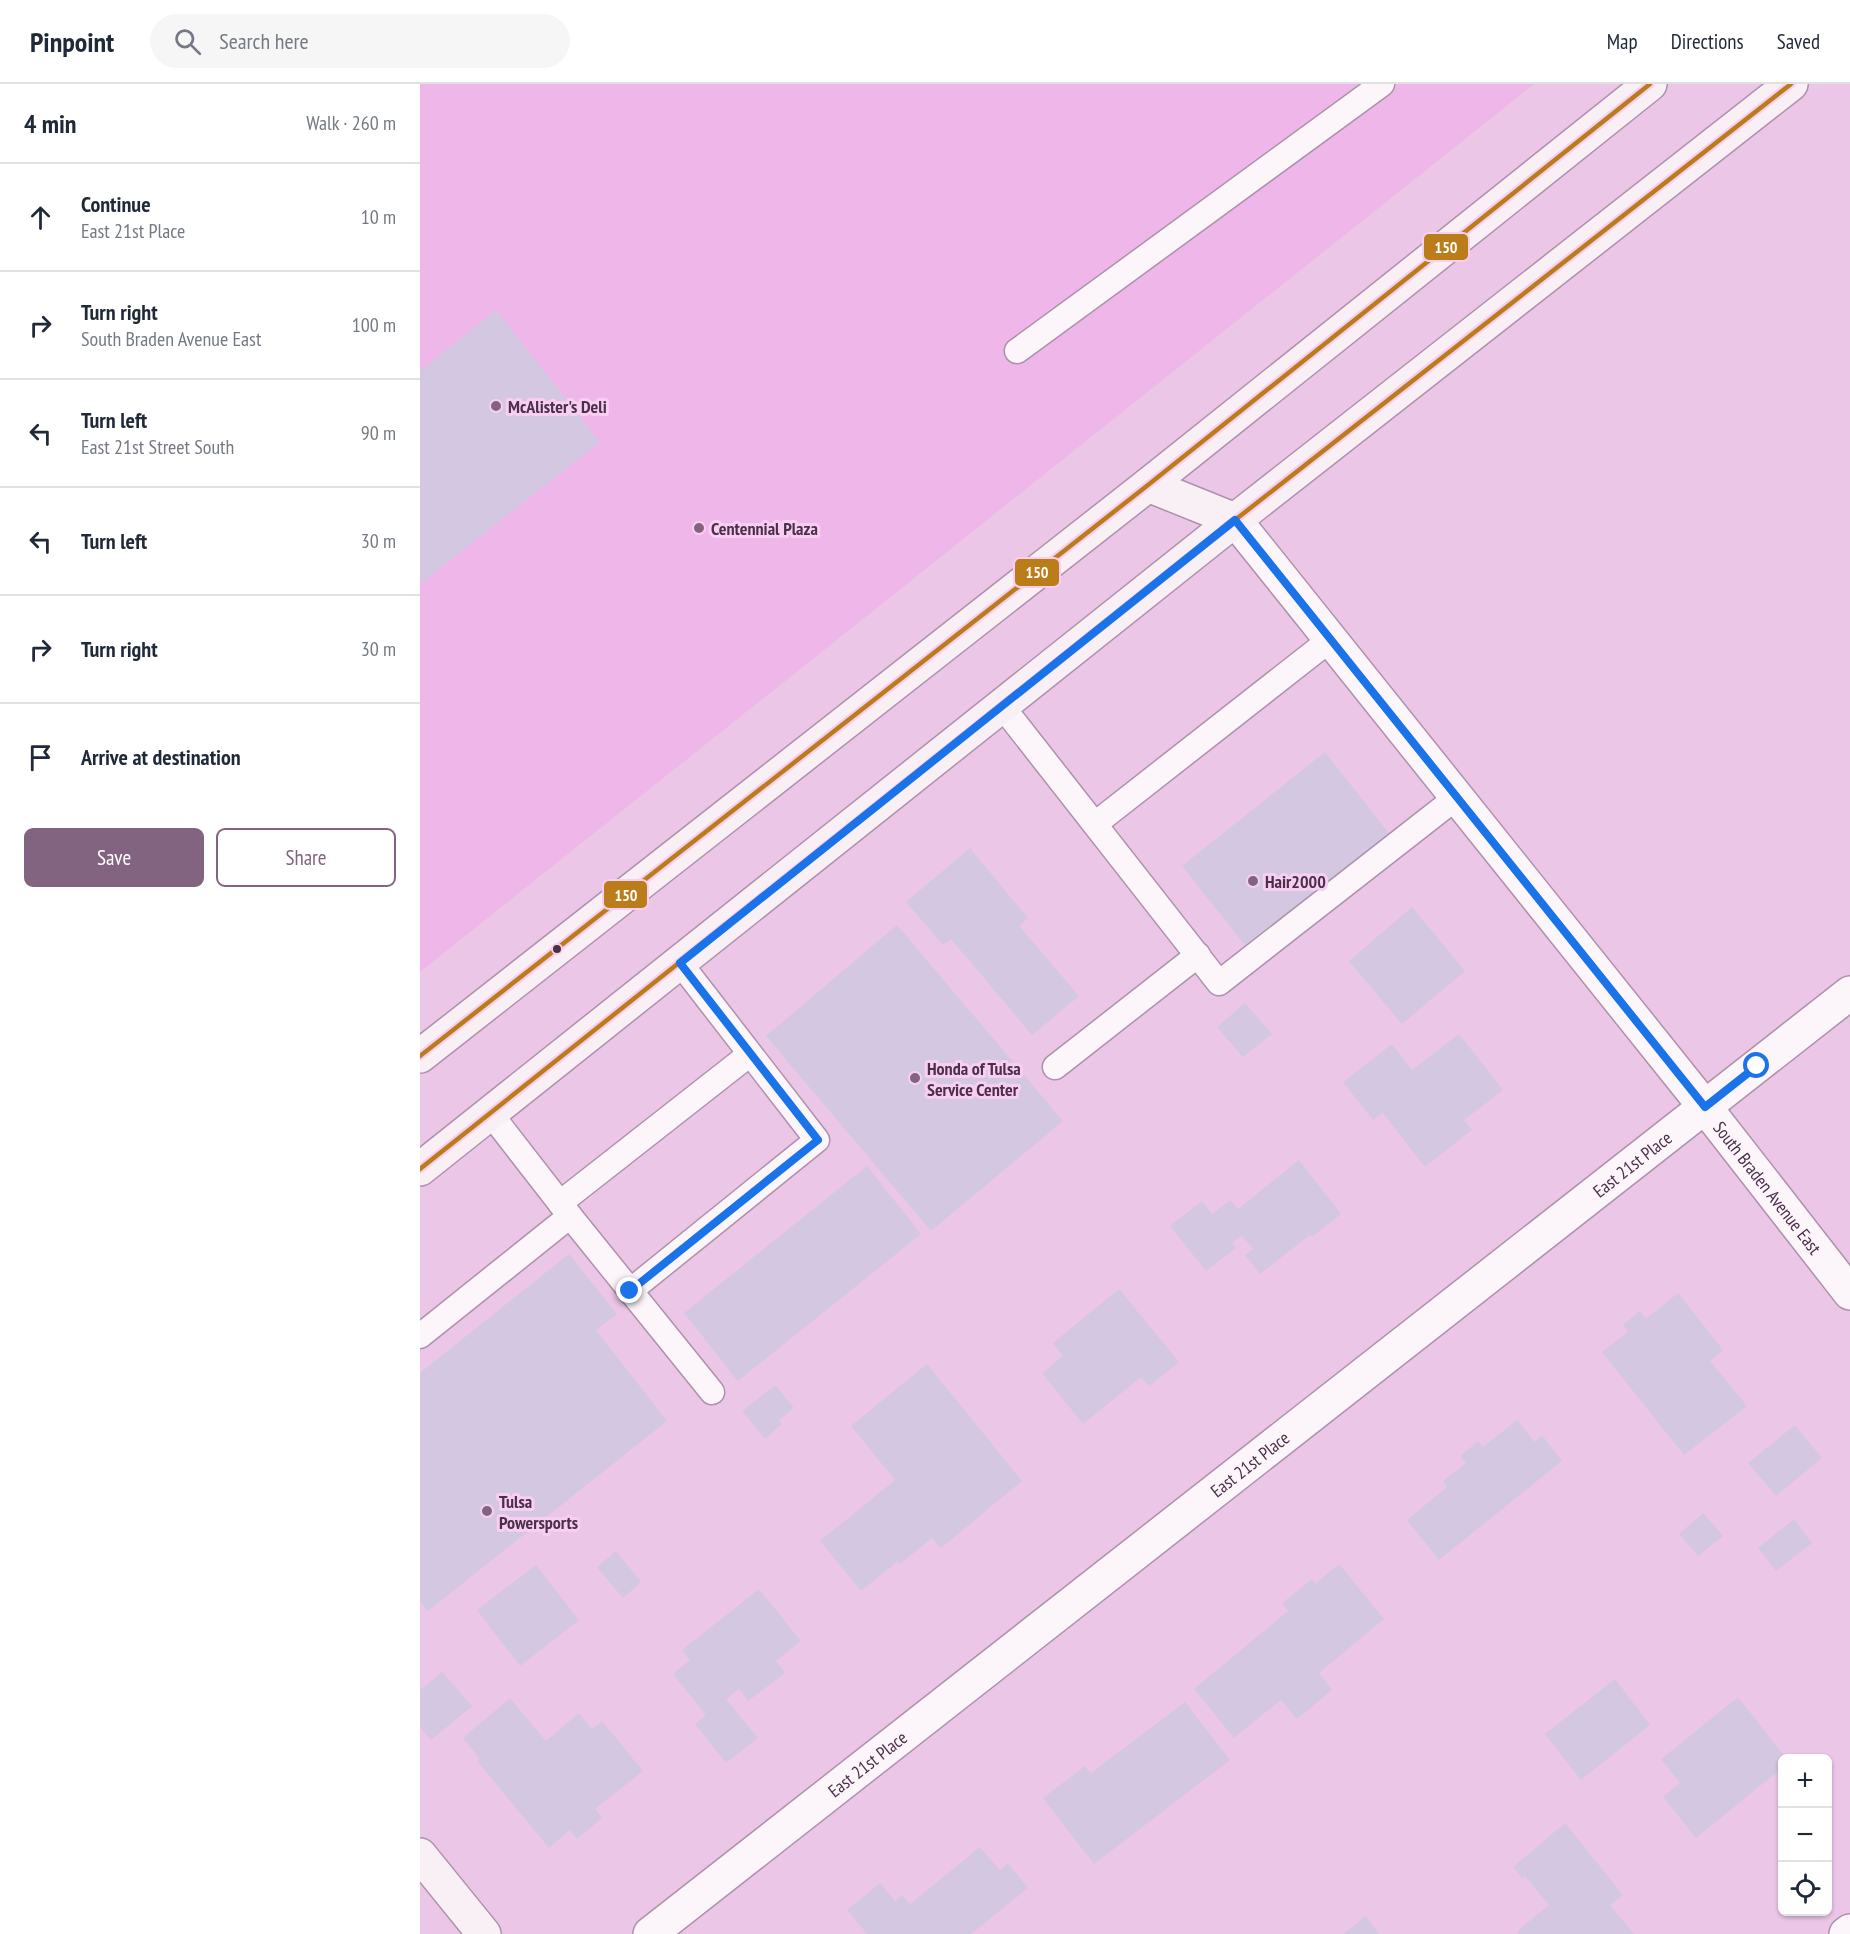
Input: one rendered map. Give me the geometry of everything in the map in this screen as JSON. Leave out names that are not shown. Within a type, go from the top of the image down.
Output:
[{"type":"main road","points":[[420,1056],[1148,485],[1650,84]]},
{"type":"main road","points":[[420,1169],[1235,520],[1790,84]]},
{"type":"main road","points":[[1148,485],[1235,520]]},
{"type":"main road","points":[[420,1855],[484,1934]]},
{"type":"street","name":"South Braden Avenue East","points":[[1235,520],[1705,1107],[1850,1293]]},
{"type":"street","name":"East 21st Place","points":[[651,1934],[1850,993]]},
{"type":"street","points":[[1846,1934],[1850,1931]]},
{"type":"lane","points":[[1017,351],[1382,84]]},
{"type":"lane","points":[[1095,824],[1330,639]]},
{"type":"lane","points":[[1002,706],[1219,983],[1457,797]]},
{"type":"lane","points":[[1055,1066],[1198,955]]},
{"type":"lane","points":[[630,1291],[818,1140],[680,963]]},
{"type":"lane","points":[[420,1336],[750,1054]]},
{"type":"lane","points":[[490,1113],[712,1392]]},
{"type":"shaded area","name":"Centennial Plaza","points":[[420,84],[1534,84],[420,972]]},
{"type":"building","name":"McAlister's Deli","points":[[496,310],[600,442],[420,584],[420,371]]},
{"type":"building","points":[[1325,752],[1395,841],[1252,954],[1182,866]]},
{"type":"building","points":[[970,848],[1028,918],[1019,926],[1079,996],[1032,1035],[951,939],[943,945],[906,902]]},
{"type":"building","points":[[1412,907],[1465,971],[1402,1024],[1349,961]]},
{"type":"building","name":"Honda of Tulsa Service Center","points":[[897,925],[1063,1121],[931,1231],[766,1036]]},
{"type":"building","points":[[1245,1003],[1272,1034],[1243,1057],[1217,1027]]},
{"type":"building","points":[[1459,1034],[1503,1090],[1464,1120],[1472,1130],[1425,1167],[1383,1113],[1373,1120],[1343,1082],[1392,1044],[1412,1070]]},
{"type":"building","points":[[1299,1160],[1341,1214],[1260,1274],[1245,1255],[1253,1249],[1242,1235],[1232,1243],[1236,1248],[1206,1271],[1170,1226],[1202,1201],[1212,1214],[1230,1200],[1238,1209]]},
{"type":"building","points":[[867,1166],[921,1234],[738,1381],[684,1313]]},
{"type":"building","name":"Tulsa Powersports","points":[[569,1254],[617,1314],[596,1330],[667,1421],[428,1611],[420,1601],[420,1373]]},
{"type":"building","points":[[1119,1289],[1179,1362],[1149,1386],[1141,1377],[1083,1424],[1042,1373],[1063,1356],[1053,1343]]},
{"type":"building","points":[[1678,1293],[1723,1350],[1710,1361],[1747,1406],[1684,1455],[1602,1352],[1628,1332],[1623,1325],[1640,1311],[1646,1319]]},
{"type":"building","points":[[927,1364],[1022,1481],[941,1548],[932,1538],[900,1564],[898,1561],[861,1591],[820,1541],[895,1480],[851,1426]]},
{"type":"building","points":[[775,1385],[794,1408],[779,1420],[782,1424],[765,1439],[742,1411]]},
{"type":"building","points":[[1517,1420],[1535,1442],[1542,1435],[1562,1461],[1439,1560],[1407,1520],[1447,1487],[1443,1481],[1466,1463],[1460,1456],[1478,1441],[1483,1447]]},
{"type":"building","points":[[1795,1425],[1822,1458],[1776,1496],[1748,1463]]},
{"type":"building","points":[[1703,1513],[1723,1536],[1698,1556],[1679,1534]]},
{"type":"building","points":[[1794,1519],[1812,1543],[1776,1571],[1758,1548]]},
{"type":"building","points":[[616,1551],[641,1582],[623,1598],[597,1567]]},
{"type":"building","points":[[1339,1564],[1384,1619],[1319,1673],[1332,1690],[1297,1719],[1281,1700],[1234,1738],[1194,1689],[1288,1611],[1282,1603],[1312,1579],[1315,1584]]},
{"type":"building","points":[[536,1565],[579,1620],[520,1666],[477,1610]]},
{"type":"building","points":[[759,1589],[801,1641],[776,1661],[785,1673],[748,1701],[739,1689],[726,1699],[758,1738],[726,1763],[695,1724],[706,1715],[673,1674],[690,1660],[682,1650]]},
{"type":"building","points":[[442,1672],[472,1706],[431,1740],[420,1727],[420,1690]]},
{"type":"building","points":[[1615,1679],[1650,1725],[1581,1780],[1545,1734]]},
{"type":"building","points":[[1738,1697],[1783,1754],[1778,1754],[1778,1771],[1696,1838],[1663,1797],[1680,1783],[1661,1759]]},
{"type":"building","points":[[510,1698],[546,1741],[579,1713],[592,1729],[602,1721],[643,1771],[595,1809],[602,1818],[577,1839],[570,1830],[549,1848],[477,1761],[479,1758],[463,1738]]},
{"type":"building","points":[[1185,1702],[1230,1760],[1094,1864],[1043,1798],[1085,1766],[1091,1773]]},
{"type":"building","points":[[1565,1823],[1623,1895],[1610,1905],[1634,1934],[1520,1934],[1517,1931],[1549,1905],[1525,1876],[1522,1878],[1513,1867]]},
{"type":"building","points":[[980,1847],[1000,1870],[1008,1863],[1028,1888],[971,1934],[867,1934],[847,1910],[880,1883],[895,1901],[902,1895],[910,1904]]},
{"type":"building","points":[[1366,1916],[1379,1934],[1343,1934]]},
{"type":"transit line","name":"150","points":[[420,1056],[1148,485],[1650,84]]},
{"type":"transit line","name":"150","points":[[420,1169],[1235,520],[1791,84]]},
{"type":"place","name":"McAlister's Deli","points":[[496,406]]},
{"type":"place","name":"Centennial Plaza","points":[[699,528]]},
{"type":"place","name":"Hair2000","points":[[1253,881]]},
{"type":"place","name":"Honda of Tulsa Service Center","points":[[915,1078]]},
{"type":"place","name":"Tulsa Powersports","points":[[487,1511]]},
{"type":"route","points":[[630,1291],[818,1140],[680,963],[1235,520],[1705,1107],[1757,1066]]}]
